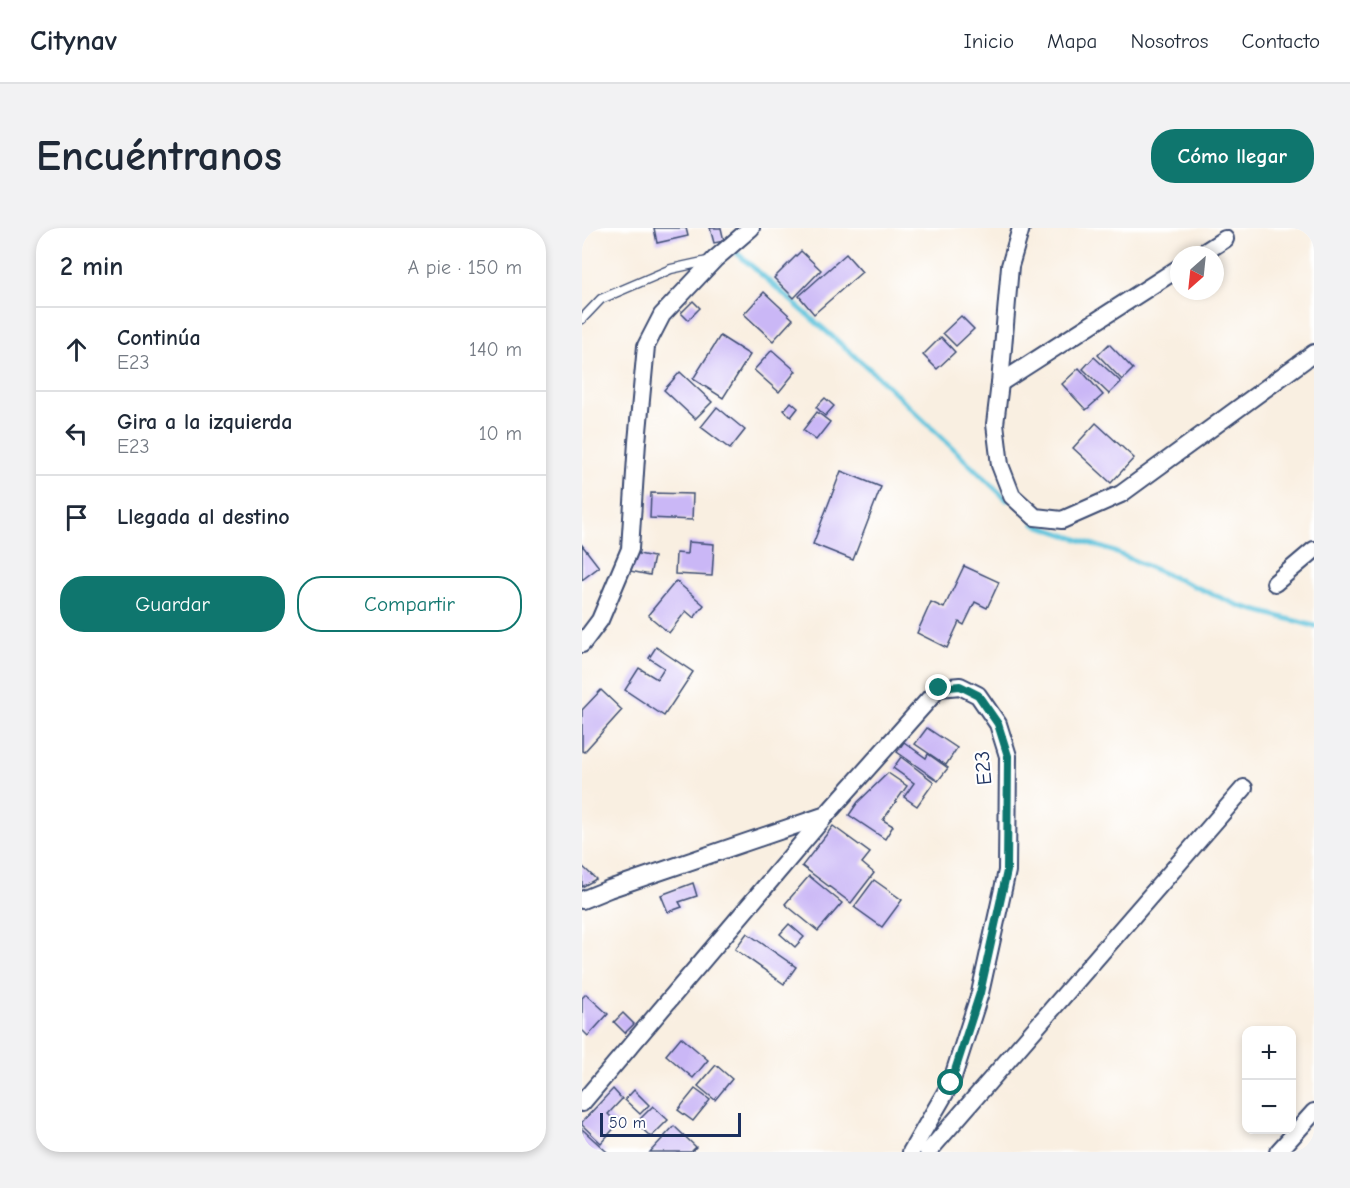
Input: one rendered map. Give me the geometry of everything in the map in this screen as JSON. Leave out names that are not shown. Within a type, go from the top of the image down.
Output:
[{"type":"street","points":[[582,644],[600,620],[630,549],[646,346],[662,315],[715,259],[751,228]]},
{"type":"street","points":[[1021,228],[1010,266],[995,424],[1000,465],[1012,496],[1035,517],[1062,520],[1121,494],[1314,353]]},
{"type":"street","points":[[1214,246],[1225,239]]},
{"type":"street","points":[[1000,383],[1170,274]]},
{"type":"street","points":[[1275,584],[1314,550]]},
{"type":"street","name":"E23","points":[[582,900],[826,815],[939,688],[960,686],[978,695],[998,724],[1008,756],[1007,871],[980,993],[951,1083],[911,1152]]},
{"type":"street","points":[[928,1152],[1244,788]]},
{"type":"street","points":[[582,1103],[826,815]]},
{"type":"street","points":[[1278,1152],[1314,1112]]},
{"type":"lane","points":[[582,320],[601,299],[670,269],[715,259]]},
{"type":"building","points":[[654,228],[686,228],[688,236],[657,243]]},
{"type":"building","points":[[710,228],[721,228],[724,241],[714,243]]},
{"type":"building","points":[[801,251],[821,270],[794,298],[774,278]]},
{"type":"building","points":[[846,254],[862,272],[814,314],[799,296]]},
{"type":"building","points":[[764,292],[793,319],[773,341],[744,314]]},
{"type":"building","points":[[693,301],[700,308],[688,320],[681,313]]},
{"type":"building","points":[[961,316],[974,329],[956,346],[943,333]]},
{"type":"building","points":[[720,336],[750,355],[723,398],[693,379]]},
{"type":"building","points":[[941,337],[955,352],[937,369],[923,355]]},
{"type":"building","points":[[1109,344],[1133,369],[1122,380],[1098,355]]},
{"type":"building","points":[[772,350],[796,371],[779,392],[754,370]]},
{"type":"building","points":[[1094,357],[1121,382],[1109,394],[1083,369]]},
{"type":"building","points":[[1079,368],[1103,395],[1086,410],[1062,384]]},
{"type":"building","points":[[680,372],[712,402],[695,419],[664,390]]},
{"type":"building","points":[[825,398],[834,406],[825,416],[816,407]]},
{"type":"building","points":[[791,402],[798,408],[791,417],[784,410]]},
{"type":"building","points":[[717,407],[745,430],[730,449],[701,427]]},
{"type":"building","points":[[817,412],[830,422],[816,440],[803,430]]},
{"type":"building","points":[[1096,423],[1134,458],[1111,483],[1073,448]]},
{"type":"building","points":[[841,471],[881,487],[853,560],[813,544]]},
{"type":"building","points":[[651,493],[693,494],[692,520],[650,518]]},
{"type":"building","points":[[688,542],[714,544],[712,576],[675,574],[676,553],[687,554]]},
{"type":"building","points":[[582,545],[599,567],[582,580]]},
{"type":"building","points":[[634,553],[654,557],[650,575],[630,571]]},
{"type":"building","points":[[964,566],[999,582],[987,608],[975,602],[964,625],[959,622],[947,648],[917,633],[931,602],[944,608]]},
{"type":"building","points":[[676,581],[704,605],[694,618],[686,611],[669,633],[648,615]]},
{"type":"building","points":[[656,647],[693,672],[664,716],[625,690],[639,668],[657,679],[664,668],[649,658]]},
{"type":"building","points":[[601,690],[622,710],[584,752],[582,751],[582,710]]},
{"type":"building","points":[[927,728],[957,748],[946,765],[915,744]]},
{"type":"building","points":[[904,742],[926,758],[928,754],[948,768],[938,781],[897,752]]},
{"type":"building","points":[[901,757],[934,782],[917,806],[904,797],[914,783],[893,768]]},
{"type":"building","points":[[888,773],[907,786],[883,820],[893,826],[885,839],[849,815],[858,802]]},
{"type":"building","points":[[833,826],[870,853],[862,863],[874,873],[851,903],[802,866]]},
{"type":"building","points":[[582,866],[596,879],[582,887]]},
{"type":"building","points":[[809,876],[842,903],[818,931],[785,904]]},
{"type":"building","points":[[874,880],[902,900],[882,927],[854,907]]},
{"type":"building","points":[[693,883],[697,896],[679,902],[682,907],[668,912],[661,895]]},
{"type":"building","points":[[789,924],[804,937],[795,947],[780,934]]},
{"type":"building","points":[[747,933],[796,967],[784,984],[735,949]]},
{"type":"building","points":[[586,994],[608,1014],[588,1036],[582,1030],[582,998]]},
{"type":"building","points":[[623,1013],[634,1024],[625,1033],[614,1022]]},
{"type":"building","points":[[681,1037],[708,1060],[693,1078],[666,1055]]},
{"type":"building","points":[[716,1065],[732,1079],[715,1100],[698,1086]]},
{"type":"building","points":[[613,1089],[622,1099],[608,1114],[618,1124],[601,1143],[582,1125],[582,1122]]},
{"type":"building","points":[[695,1089],[710,1100],[693,1121],[678,1110]]},
{"type":"building","points":[[634,1090],[649,1105],[640,1114],[625,1100]]},
{"type":"building","points":[[653,1106],[668,1120],[651,1137],[636,1123]]},
{"type":"building","points":[[674,1126],[696,1147],[691,1152],[650,1152]]},
{"type":"building","points":[[582,1129],[607,1152],[582,1152]]},
{"type":"waterway","points":[[730,247],[874,373],[1007,500]]},
{"type":"waterway","points":[[1034,524],[1112,551],[1240,606],[1314,626]]},
{"type":"route","points":[[939,688],[960,686],[978,695],[998,724],[1008,756],[1007,871],[980,993],[951,1083]]}]
